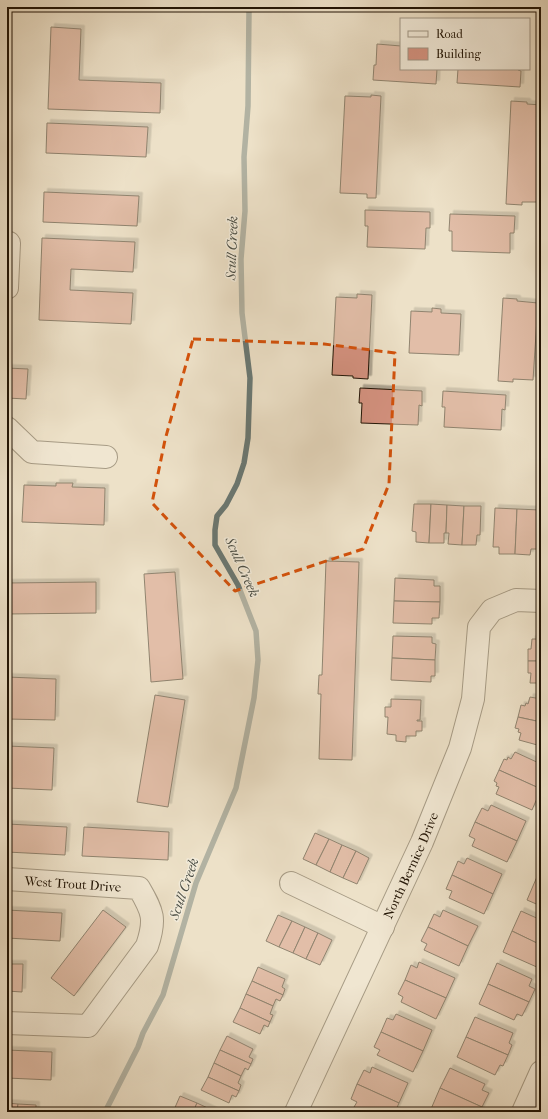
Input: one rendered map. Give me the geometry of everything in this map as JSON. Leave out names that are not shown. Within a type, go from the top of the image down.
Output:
[{"type":"street","points":[[7,288],[9,243]]},
{"type":"street","points":[[7,428],[32,452],[106,457]]},
{"type":"street","name":"North Bernice Drive","points":[[296,1112],[422,842],[460,748],[473,699],[479,627],[492,610],[516,600],[541,601]]},
{"type":"street","name":"West Trout Drive","points":[[7,879],[139,888],[151,909],[152,931],[147,946],[88,1026],[7,1023]]},
{"type":"street","points":[[291,883],[383,927]]},
{"type":"street","points":[[523,1112],[541,1072]]},
{"type":"highlighted area","points":[[193,339],[324,344],[395,353],[389,484],[363,549],[235,591],[152,503],[165,440]]},
{"type":"building","points":[[51,27],[81,29],[79,80],[161,83],[160,113],[48,109]]},
{"type":"building","points":[[377,44],[400,46],[400,70],[437,70],[436,84],[373,80],[374,65],[376,65]]},
{"type":"building","points":[[458,70],[521,71],[520,87],[457,83]]},
{"type":"building","points":[[371,95],[381,96],[376,198],[367,198],[367,194],[340,193],[345,96],[371,97]]},
{"type":"building","points":[[511,101],[541,105],[541,202],[522,202],[522,205],[506,204]]},
{"type":"building","points":[[47,123],[148,127],[146,157],[46,153]]},
{"type":"building","points":[[44,192],[139,196],[137,226],[43,222]]},
{"type":"building","points":[[365,210],[430,212],[430,228],[426,228],[425,249],[367,247],[368,226],[365,226]]},
{"type":"building","points":[[450,214],[515,216],[514,233],[510,233],[510,253],[452,251],[452,231],[449,231]]},
{"type":"building","points":[[42,238],[135,242],[133,272],[71,269],[70,290],[133,293],[131,324],[39,320]]},
{"type":"building","points":[[357,294],[372,295],[368,379],[353,378],[353,376],[332,375],[336,297],[357,298]]},
{"type":"building","points":[[503,298],[538,303],[533,380],[513,379],[513,382],[498,381]]},
{"type":"building","points":[[432,308],[441,309],[441,313],[461,314],[459,355],[409,353],[411,311],[432,312]]},
{"type":"building","points":[[7,368],[28,369],[26,399],[7,398]]},
{"type":"building","points":[[360,388],[422,391],[422,406],[419,405],[418,425],[361,423],[362,403],[359,403]]},
{"type":"building","points":[[443,391],[506,395],[505,410],[502,409],[501,430],[444,427],[445,407],[442,407]]},
{"type":"building","points":[[56,483],[73,483],[72,487],[105,488],[104,525],[22,522],[24,485],[56,486]]},
{"type":"building","points":[[414,504],[431,504],[429,543],[416,542],[416,532],[412,531]]},
{"type":"building","points":[[431,504],[447,505],[446,533],[444,533],[444,543],[429,543]]},
{"type":"building","points":[[447,505],[464,506],[462,545],[448,544],[449,533],[446,533]]},
{"type":"building","points":[[464,506],[481,506],[480,535],[477,535],[476,545],[462,545]]},
{"type":"building","points":[[495,508],[517,509],[515,554],[499,554],[499,547],[493,547]]},
{"type":"building","points":[[517,509],[540,510],[538,549],[531,549],[530,555],[515,554]]},
{"type":"building","points":[[326,561],[359,562],[352,760],[319,759],[321,694],[318,694],[319,675],[322,675]]},
{"type":"building","points":[[175,572],[183,679],[151,682],[144,574]]},
{"type":"building","points":[[395,578],[434,580],[434,586],[440,586],[440,602],[394,601]]},
{"type":"building","points":[[96,582],[96,613],[7,614],[7,583]]},
{"type":"building","points":[[394,601],[440,602],[439,618],[432,618],[432,624],[393,623]]},
{"type":"building","points":[[393,636],[432,637],[432,643],[436,644],[435,660],[392,658]]},
{"type":"building","points":[[532,639],[541,639],[541,661],[528,661],[528,649],[531,649]]},
{"type":"building","points":[[392,658],[435,660],[435,676],[431,676],[431,682],[391,680]]},
{"type":"building","points":[[528,661],[541,661],[541,683],[530,683],[531,673],[528,673]]},
{"type":"building","points":[[7,677],[56,679],[55,720],[7,719]]},
{"type":"building","points":[[155,695],[185,700],[168,807],[137,802]]},
{"type":"building","points":[[530,697],[541,699],[541,722],[518,717],[521,705],[525,706],[526,703],[528,704]]},
{"type":"building","points":[[391,699],[421,700],[420,720],[417,721],[422,721],[422,731],[416,731],[416,736],[406,736],[406,742],[396,741],[396,735],[387,734],[388,717],[385,717],[385,707],[391,707]]},
{"type":"building","points":[[518,717],[541,722],[541,746],[519,740],[521,733],[518,732],[519,729],[515,728]]},
{"type":"building","points":[[7,746],[54,748],[52,790],[7,788]]},
{"type":"building","points":[[515,752],[541,764],[541,789],[499,770],[504,759],[507,760],[508,757],[511,759]]},
{"type":"building","points":[[499,770],[541,789],[532,810],[496,794],[499,787],[496,786],[497,783],[494,781]]},
{"type":"building","points":[[491,805],[526,821],[517,841],[475,822],[482,808],[488,811]]},
{"type":"building","points":[[475,822],[517,841],[507,862],[472,846],[475,839],[469,836]]},
{"type":"building","points":[[7,824],[67,827],[65,855],[7,852]]},
{"type":"building","points":[[84,827],[169,832],[168,860],[82,856]]},
{"type":"building","points":[[315,833],[329,839],[316,865],[303,859]]},
{"type":"building","points":[[329,839],[342,845],[330,872],[316,865]]},
{"type":"building","points":[[342,845],[356,851],[343,878],[330,872]]},
{"type":"building","points":[[356,851],[369,858],[357,884],[343,878]]},
{"type":"building","points":[[467,858],[502,874],[493,894],[452,875],[458,861],[464,864]]},
{"type":"building","points":[[541,869],[541,881],[536,879]]},
{"type":"building","points":[[452,875],[493,894],[484,914],[449,898],[452,891],[446,889]]},
{"type":"building","points":[[536,879],[541,881],[541,906],[527,900]]},
{"type":"building","points":[[7,910],[62,913],[60,941],[7,938]]},
{"type":"building","points":[[103,910],[126,927],[74,996],[51,978]]},
{"type":"building","points":[[443,910],[478,926],[468,946],[428,927],[434,914],[440,917]]},
{"type":"building","points":[[521,911],[541,920],[541,945],[512,931]]},
{"type":"building","points":[[278,915],[292,921],[279,947],[266,941]]},
{"type":"building","points":[[292,921],[305,927],[293,953],[279,947]]},
{"type":"building","points":[[305,927],[318,933],[306,959],[293,953]]},
{"type":"building","points":[[428,927],[468,946],[459,966],[424,950],[427,944],[421,941]]},
{"type":"building","points":[[512,931],[541,945],[541,963],[539,968],[503,952]]},
{"type":"building","points":[[318,933],[332,940],[320,965],[306,959]]},
{"type":"building","points":[[419,962],[455,978],[446,998],[405,980],[411,965],[417,968]]},
{"type":"building","points":[[497,963],[532,979],[529,986],[535,989],[529,1002],[488,984]]},
{"type":"building","points":[[7,964],[23,964],[22,992],[7,991]]},
{"type":"building","points":[[258,967],[285,979],[282,987],[285,989],[283,995],[252,981]]},
{"type":"building","points":[[405,980],[446,998],[436,1019],[401,1002],[403,997],[398,994]]},
{"type":"building","points":[[252,981],[283,995],[280,1001],[276,999],[273,1006],[246,994]]},
{"type":"building","points":[[488,984],[529,1002],[522,1016],[517,1014],[514,1020],[479,1004]]},
{"type":"building","points":[[246,994],[273,1006],[270,1014],[273,1015],[270,1022],[240,1008]]},
{"type":"building","points":[[240,1008],[270,1022],[268,1027],[264,1025],[260,1034],[233,1022]]},
{"type":"building","points":[[396,1014],[432,1030],[423,1051],[381,1032],[387,1018],[393,1020]]},
{"type":"building","points":[[475,1017],[513,1033],[509,1043],[512,1045],[508,1055],[466,1037]]},
{"type":"building","points":[[381,1032],[423,1051],[413,1072],[377,1055],[380,1050],[374,1047]]},
{"type":"building","points":[[227,1036],[253,1049],[249,1057],[253,1059],[251,1064],[220,1050]]},
{"type":"building","points":[[466,1037],[508,1055],[503,1066],[500,1065],[495,1075],[457,1057]]},
{"type":"building","points":[[7,1050],[52,1052],[51,1080],[7,1078]]},
{"type":"building","points":[[220,1050],[251,1064],[248,1070],[245,1068],[241,1076],[214,1063]]},
{"type":"building","points":[[214,1063],[241,1076],[238,1083],[241,1085],[239,1091],[208,1077]]},
{"type":"building","points":[[372,1067],[408,1083],[399,1103],[357,1084],[364,1070],[370,1073]]},
{"type":"building","points":[[450,1068],[485,1084],[482,1090],[489,1093],[482,1107],[440,1088]]},
{"type":"building","points":[[208,1077],[239,1091],[236,1097],[232,1095],[229,1103],[201,1090]]},
{"type":"building","points":[[357,1084],[399,1103],[395,1112],[365,1112],[354,1107],[357,1102],[351,1099]]},
{"type":"building","points":[[440,1088],[482,1107],[480,1112],[438,1112],[431,1109]]},
{"type":"building","points":[[180,1096],[197,1103],[193,1112],[173,1112]]},
{"type":"building","points":[[7,1103],[18,1104],[17,1112],[7,1112]]},
{"type":"building","points":[[197,1103],[214,1111],[193,1112]]},
{"type":"building","points":[[18,1104],[36,1105],[36,1112],[17,1112]]},
{"type":"waterway","name":"Scull Creek","points":[[105,1112],[163,995],[196,883],[236,788],[254,698],[258,660],[256,631],[238,585],[215,545],[217,516],[226,505],[237,484],[244,463],[248,438],[250,378],[242,313],[241,259],[245,211],[244,157],[248,106],[249,11]]}]
